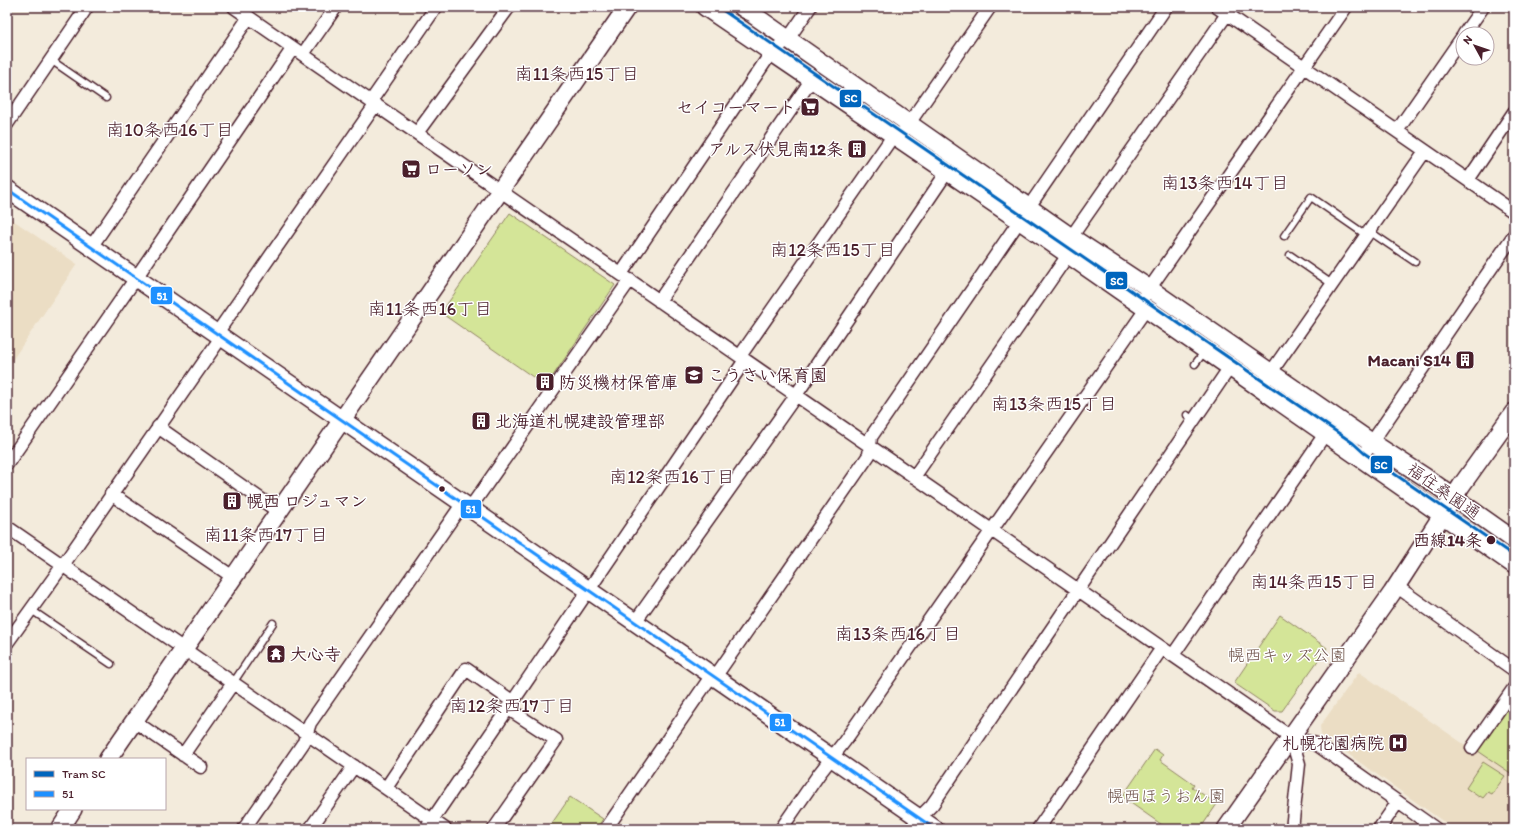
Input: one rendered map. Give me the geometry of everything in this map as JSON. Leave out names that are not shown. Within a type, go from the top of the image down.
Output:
[{"type":"street","points":[[7,124],[87,7]]},
{"type":"street","points":[[7,464],[136,278],[298,51],[336,7]]},
{"type":"street","points":[[7,643],[63,565],[158,427],[436,7]]},
{"type":"street","points":[[417,133],[509,7]]},
{"type":"street","points":[[109,758],[627,7]]},
{"type":"street","name":"福住桑園通","points":[[705,7],[1020,221],[1514,565]]},
{"type":"street","points":[[244,829],[304,742],[310,723],[466,505],[625,277],[772,52],[788,39],[810,7]]},
{"type":"street","points":[[429,824],[743,358],[896,137],[909,124],[990,7]]},
{"type":"street","points":[[606,829],[869,455],[871,437],[1166,7]]},
{"type":"street","points":[[1217,7],[1514,212]]},
{"type":"street","points":[[781,829],[819,774],[844,742],[992,530],[1142,307],[1150,289],[1346,7]]},
{"type":"street","points":[[1470,26],[1483,7]]},
{"type":"street","points":[[733,26],[744,8]]},
{"type":"street","name":"福住桑園通","points":[[744,8],[1071,237],[1150,289],[1371,442],[1425,477],[1514,540]]},
{"type":"street","points":[[91,247],[243,11],[298,51],[500,191],[1291,737],[1316,744],[1436,829]]},
{"type":"street","points":[[914,477],[1065,253],[1071,237],[1227,14]]},
{"type":"street","points":[[1397,132],[1455,48]]},
{"type":"street","points":[[659,301],[812,79]]},
{"type":"street","points":[[1468,180],[1514,112]]},
{"type":"street","points":[[1260,388],[1425,151]]},
{"type":"street","points":[[634,622],[796,395],[947,172]]},
{"type":"street","points":[[7,188],[832,758],[915,824],[935,829]]},
{"type":"street","points":[[1360,458],[1514,235]]},
{"type":"street","points":[[915,824],[932,805],[1078,590],[1190,418],[1230,367]]},
{"type":"street","points":[[1226,829],[1396,586],[1443,516],[1461,486],[1514,412]]},
{"type":"street","points":[[158,427],[279,512]]},
{"type":"street","points":[[1173,655],[1326,434]]},
{"type":"street","points":[[111,494],[233,578]]},
{"type":"street","points":[[7,527],[386,788],[429,824],[445,829]]},
{"type":"street","points":[[1396,586],[1514,670]]},
{"type":"street","points":[[1038,829],[1162,648]]},
{"type":"street","points":[[386,788],[466,669],[556,740],[494,829]]},
{"type":"street","points":[[183,755],[232,683]]},
{"type":"street","points":[[1472,748],[1514,688]]},
{"type":"street","points":[[134,721],[201,767]]},
{"type":"street","points":[[1291,737],[1299,764],[1292,829]]},
{"type":"street","points":[[310,829],[354,766]]},
{"type":"street","points":[[1379,829],[1398,802]]},
{"type":"street","points":[[60,829],[72,810]]},
{"type":"lane","points":[[51,60],[106,98]]},
{"type":"lane","points":[[1284,236],[1311,197],[1415,262]]},
{"type":"lane","points":[[1290,255],[1332,284]]},
{"type":"lane","points":[[1195,364],[1205,350]]},
{"type":"lane","points":[[30,609],[111,664]]},
{"type":"lane","points":[[232,683],[273,623]]},
{"type":"shaded area","points":[[7,216],[77,264],[7,368]]},
{"type":"shaded area","name":"札幌花園病院","points":[[1359,672],[1474,751],[1508,705],[1514,709],[1514,829],[1454,829],[1321,735],[1320,726]]},
{"type":"green space","points":[[510,213],[615,285],[546,386],[441,313]]},
{"type":"green space","name":"幌西キッズ公園","points":[[1280,615],[1327,648],[1282,711],[1275,711],[1234,683]]},
{"type":"green space","points":[[1508,709],[1514,713],[1514,770],[1512,774],[1478,751]]},
{"type":"green space","name":"幌西ほうおん園","points":[[1155,749],[1163,755],[1160,760],[1194,784],[1192,787],[1217,804],[1200,829],[1168,829],[1122,797]]},
{"type":"green space","points":[[1483,762],[1505,776],[1492,794],[1488,792],[1483,798],[1466,788]]},
{"type":"green space","points":[[570,797],[603,819],[596,829],[548,829]]},
{"type":"tram line","points":[[718,7],[749,21]]},
{"type":"tram line","name":"SC","points":[[718,7],[1353,443],[1364,453],[1514,556]]},
{"type":"transit line","name":"51","points":[[7,189],[935,829]]},
{"type":"place","name":"セイコーマート","points":[[810,107]]},
{"type":"place","name":"アルス伏見南12条","points":[[857,149]]},
{"type":"place","name":"ローソン","points":[[411,169]]},
{"type":"place","name":"Macani S14","points":[[1465,360]]},
{"type":"place","name":"こうさい保育園","points":[[694,375]]},
{"type":"place","name":"防災機材保管庫","points":[[545,382]]},
{"type":"place","name":"北海道札幌建設管理部","points":[[481,421]]},
{"type":"place","name":"幌西 ロジュマン","points":[[232,501]]},
{"type":"place","name":"西線14条","points":[[1491,540]]},
{"type":"place","name":"大心寺","points":[[276,654]]},
{"type":"place","name":"札幌花園病院","points":[[1398,743]]},
{"type":"district","name":"南11条西15丁目","points":[[577,74]]},
{"type":"district","name":"南10条西16丁目","points":[[170,130]]},
{"type":"district","name":"南13条西14丁目","points":[[1225,183]]},
{"type":"district","name":"南12条西15丁目","points":[[833,250]]},
{"type":"district","name":"南11条西16丁目","points":[[430,309]]},
{"type":"district","name":"南13条西15丁目","points":[[1054,404]]},
{"type":"district","name":"南12条西16丁目","points":[[672,477]]},
{"type":"district","name":"南11条西17丁目","points":[[266,535]]},
{"type":"district","name":"南14条西15丁目","points":[[1314,582]]},
{"type":"district","name":"南13条西16丁目","points":[[898,634]]},
{"type":"district","name":"南12条西17丁目","points":[[512,706]]}]
